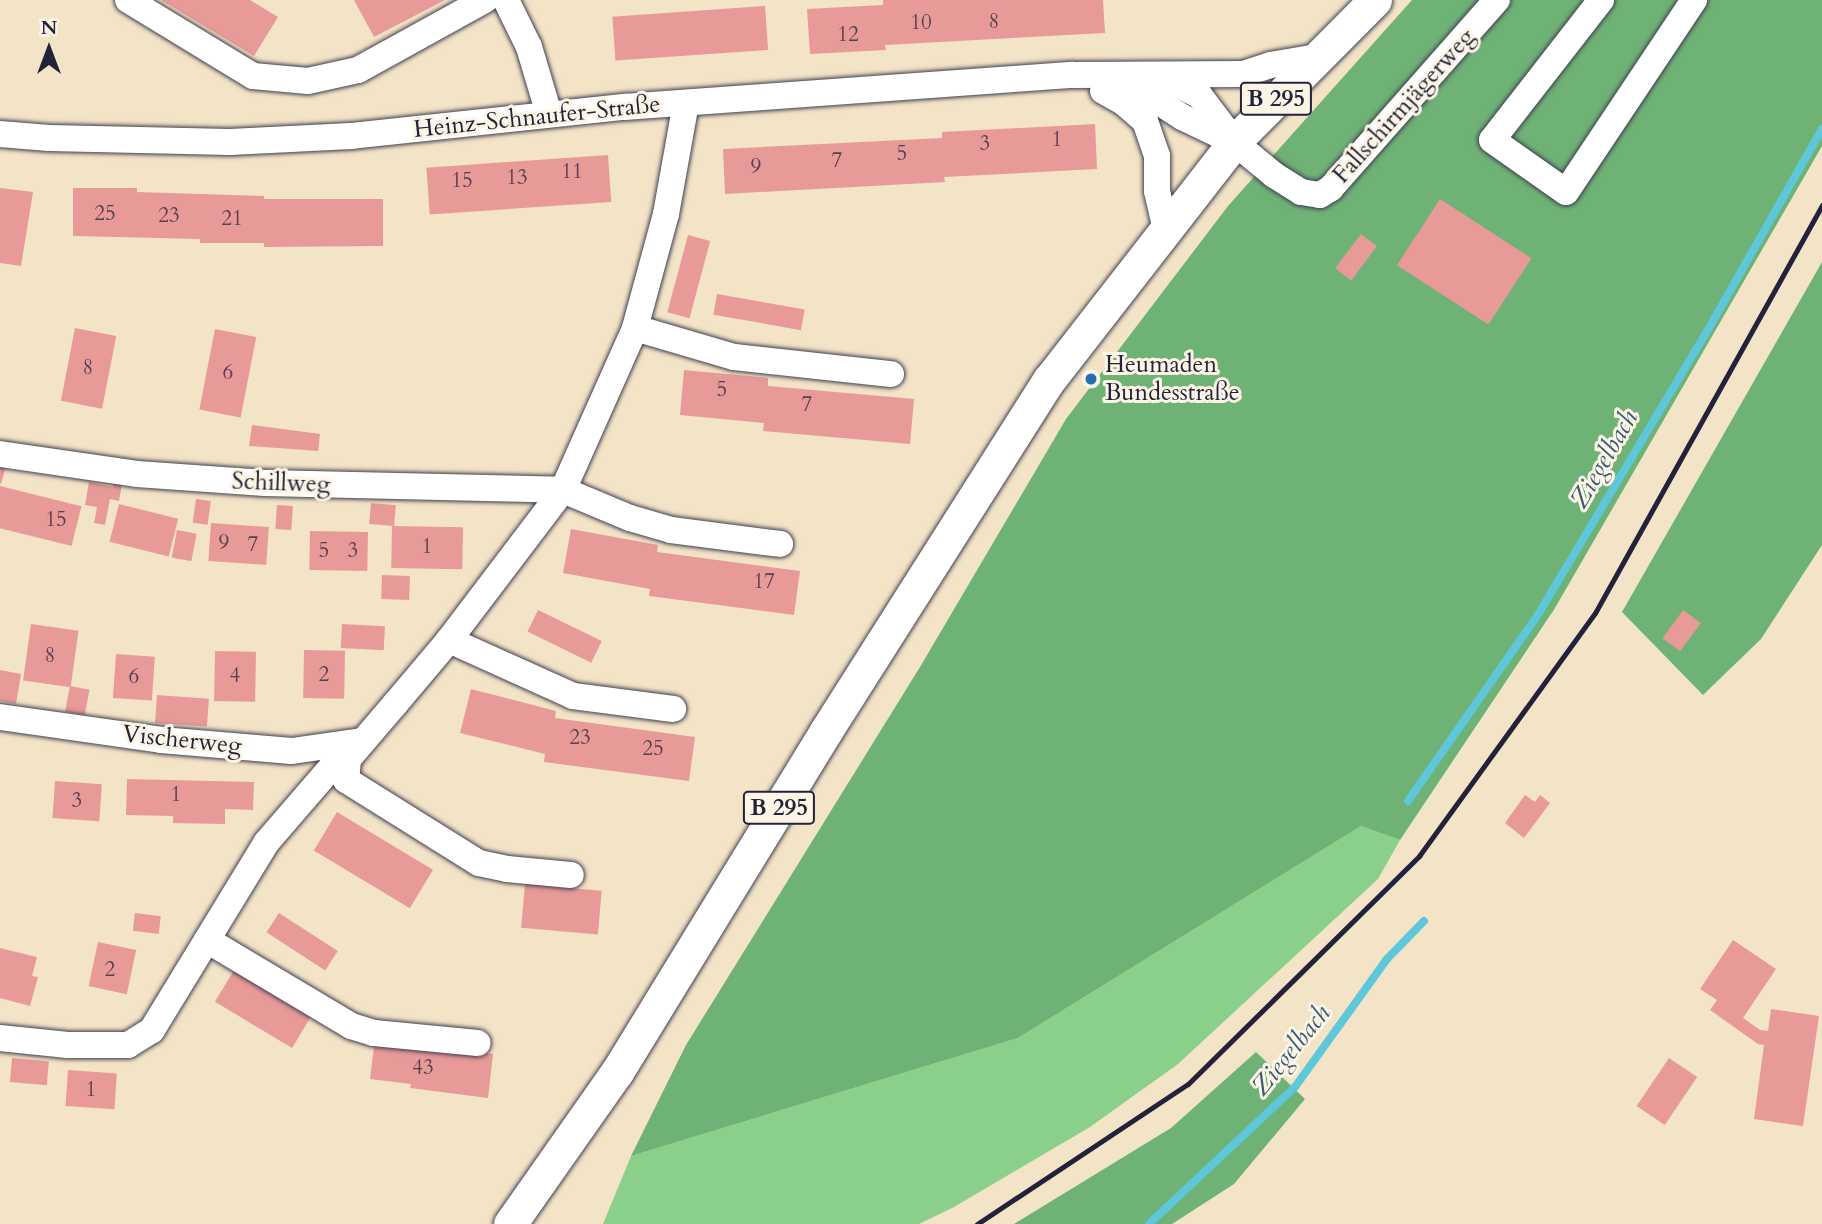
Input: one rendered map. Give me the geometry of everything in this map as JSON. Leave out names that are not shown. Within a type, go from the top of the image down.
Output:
[{"type":"main road","name":"B 295","points":[[510,1224],[617,1072],[826,730],[1049,380],[1234,142],[1375,0]]},
{"type":"street","points":[[128,0],[253,76],[308,82],[358,70],[485,0]]},
{"type":"street","points":[[506,0],[529,47],[549,114]]},
{"type":"street","name":"Fallschirmjägerweg","points":[[1234,142],[1301,192],[1320,195],[1331,188],[1497,0]]},
{"type":"street","points":[[1601,0],[1492,140],[1566,192],[1694,0]]},
{"type":"street","name":"Heinz-Schnaufer-Straße","points":[[0,134],[49,138],[230,142],[351,136],[549,114],[1073,75],[1242,74],[1270,65],[1318,57]]},
{"type":"street","name":"Heinz-Schnaufer-Straße","points":[[1157,74],[1200,96],[1234,142]]},
{"type":"street","points":[[1073,75],[1123,102],[1145,121],[1157,156],[1157,191],[1166,229]]},
{"type":"street","name":"Heinz-Schnaufer-Straße","points":[[1073,75],[1145,93],[1182,117],[1234,142]]},
{"type":"street","points":[[0,1038],[68,1045],[128,1045],[140,1040],[152,1030],[266,843],[335,762],[356,750],[449,640],[564,490],[635,327],[666,214],[686,103]]},
{"type":"street","points":[[635,327],[734,357],[891,374]]},
{"type":"street","name":"Schillweg","points":[[0,454],[137,474],[265,483],[564,490]]},
{"type":"street","points":[[564,490],[630,518],[671,530],[780,544]]},
{"type":"street","points":[[449,640],[573,696],[673,709]]},
{"type":"street","name":"Vischerweg","points":[[0,717],[161,740],[292,751],[356,750]]},
{"type":"street","points":[[356,750],[346,780],[479,863],[507,869],[571,875]]},
{"type":"street","points":[[207,940],[351,1026],[374,1033],[478,1043]]},
{"type":"green space","points":[[1412,0],[1822,0],[1822,146],[1555,608],[1400,840],[1361,826],[1018,1038],[631,1156],[686,1045],[920,667],[1066,419],[1228,206]]},
{"type":"green space","points":[[1822,262],[1822,545],[1761,639],[1703,695],[1622,612]]},
{"type":"green space","points":[[1361,826],[1400,840],[1378,879],[1178,1064],[1090,1127],[954,1207],[919,1224],[603,1224],[631,1156],[1018,1038]]},
{"type":"green space","points":[[1256,1052],[1305,1099],[1234,1184],[1172,1224],[1014,1224],[1171,1128]]},
{"type":"building","points":[[161,0],[250,0],[278,17],[254,56]]},
{"type":"building","points":[[354,0],[445,0],[374,37]]},
{"type":"building","points":[[883,0],[1103,0],[1105,33],[885,45],[886,50],[810,54],[807,9],[883,5]]},
{"type":"building","points":[[765,6],[768,50],[615,61],[612,17]]},
{"type":"building","points":[[1095,124],[1097,169],[944,177],[945,182],[725,194],[723,149],[942,138],[942,132]]},
{"type":"building","points":[[608,155],[611,202],[430,215],[426,168]]},
{"type":"building","points":[[0,188],[33,192],[21,266],[0,263]]},
{"type":"building","points":[[73,188],[137,188],[137,192],[264,196],[264,199],[383,199],[383,246],[264,247],[264,243],[200,243],[200,239],[73,236]]},
{"type":"building","points":[[1440,199],[1531,258],[1488,325],[1397,265]]},
{"type":"building","points":[[1361,234],[1377,246],[1351,280],[1335,268]]},
{"type":"building","points":[[688,235],[710,241],[690,318],[667,312]]},
{"type":"building","points":[[717,294],[805,309],[801,330],[713,315]]},
{"type":"building","points":[[75,328],[116,336],[102,409],[61,401]]},
{"type":"building","points":[[215,329],[256,337],[241,418],[199,409]]},
{"type":"building","points":[[684,370],[768,378],[768,386],[914,399],[910,444],[763,431],[764,423],[680,415]]},
{"type":"building","points":[[252,425],[320,434],[318,451],[249,446]]},
{"type":"building","points":[[0,464],[6,466],[1,484],[0,483]]},
{"type":"building","points":[[89,482],[113,487],[113,482],[122,484],[119,501],[110,499],[105,525],[94,523],[97,507],[85,505]]},
{"type":"building","points":[[0,486],[82,506],[72,546],[0,528]]},
{"type":"building","points":[[196,499],[211,501],[208,525],[193,523]]},
{"type":"building","points":[[371,503],[396,505],[394,526],[369,524]]},
{"type":"building","points":[[119,504],[178,519],[169,557],[110,542]]},
{"type":"building","points":[[277,505],[293,506],[291,530],[275,529]]},
{"type":"building","points":[[211,523],[269,527],[266,565],[208,561]]},
{"type":"building","points":[[392,526],[463,527],[462,569],[391,568]]},
{"type":"building","points":[[571,529],[658,545],[657,552],[800,571],[794,615],[649,596],[650,589],[563,573]]},
{"type":"building","points":[[177,530],[197,534],[191,561],[172,557]]},
{"type":"building","points":[[310,531],[368,532],[367,571],[309,570]]},
{"type":"building","points":[[382,575],[410,576],[409,600],[381,599]]},
{"type":"building","points":[[538,610],[602,641],[591,663],[527,632]]},
{"type":"building","points":[[1683,610],[1701,623],[1680,651],[1662,638]]},
{"type":"building","points":[[31,624],[79,631],[71,687],[23,680]]},
{"type":"building","points":[[342,624],[385,626],[384,650],[341,648]]},
{"type":"building","points":[[304,650],[345,651],[344,699],[303,698]]},
{"type":"building","points":[[215,651],[256,652],[255,702],[214,701]]},
{"type":"building","points":[[116,654],[155,657],[152,701],[113,698]]},
{"type":"building","points":[[0,670],[21,674],[16,704],[0,701]]},
{"type":"building","points":[[70,686],[90,690],[85,715],[65,712]]},
{"type":"building","points":[[471,689],[556,711],[555,718],[695,737],[689,781],[544,762],[545,754],[460,733]]},
{"type":"building","points":[[157,695],[209,699],[207,727],[155,723]]},
{"type":"building","points":[[127,779],[254,782],[253,810],[225,809],[225,824],[173,823],[173,816],[126,815]]},
{"type":"building","points":[[55,781],[102,784],[99,821],[52,818]]},
{"type":"building","points":[[1525,795],[1535,802],[1540,795],[1550,803],[1524,838],[1505,823]]},
{"type":"building","points":[[337,812],[433,870],[410,908],[314,851]]},
{"type":"building","points":[[525,884],[602,891],[598,935],[521,928]]},
{"type":"building","points":[[135,913],[161,916],[159,934],[133,931]]},
{"type":"building","points":[[279,913],[338,951],[325,970],[266,932]]},
{"type":"building","points":[[1733,940],[1776,969],[1743,1018],[1760,1030],[1768,1031],[1771,1009],[1819,1016],[1803,1126],[1754,1119],[1764,1045],[1758,1044],[1710,1010],[1717,1000],[1700,989]]},
{"type":"building","points":[[98,942],[136,950],[127,994],[89,986]]},
{"type":"building","points":[[0,948],[37,957],[32,976],[38,977],[30,1006],[0,998]]},
{"type":"building","points":[[234,970],[311,1016],[292,1048],[215,1002]]},
{"type":"building","points":[[375,1038],[493,1054],[488,1098],[410,1088],[411,1084],[370,1079]]},
{"type":"building","points":[[12,1058],[49,1061],[47,1085],[10,1082]]},
{"type":"building","points":[[1669,1058],[1697,1077],[1665,1125],[1637,1106]]},
{"type":"building","points":[[68,1070],[117,1073],[114,1109],[65,1106]]},
{"type":"waterway","name":"Ziegelbach","points":[[1408,801],[1539,613],[1714,319],[1822,129]]},
{"type":"waterway","name":"Ziegelbach","points":[[1149,1224],[1295,1087],[1387,959],[1424,921]]},
{"type":"railway","points":[[977,1224],[1188,1084],[1419,856],[1595,613],[1822,205]]},
{"type":"place","name":"Heumaden Bundesstraße","points":[[1091,379]]}]
